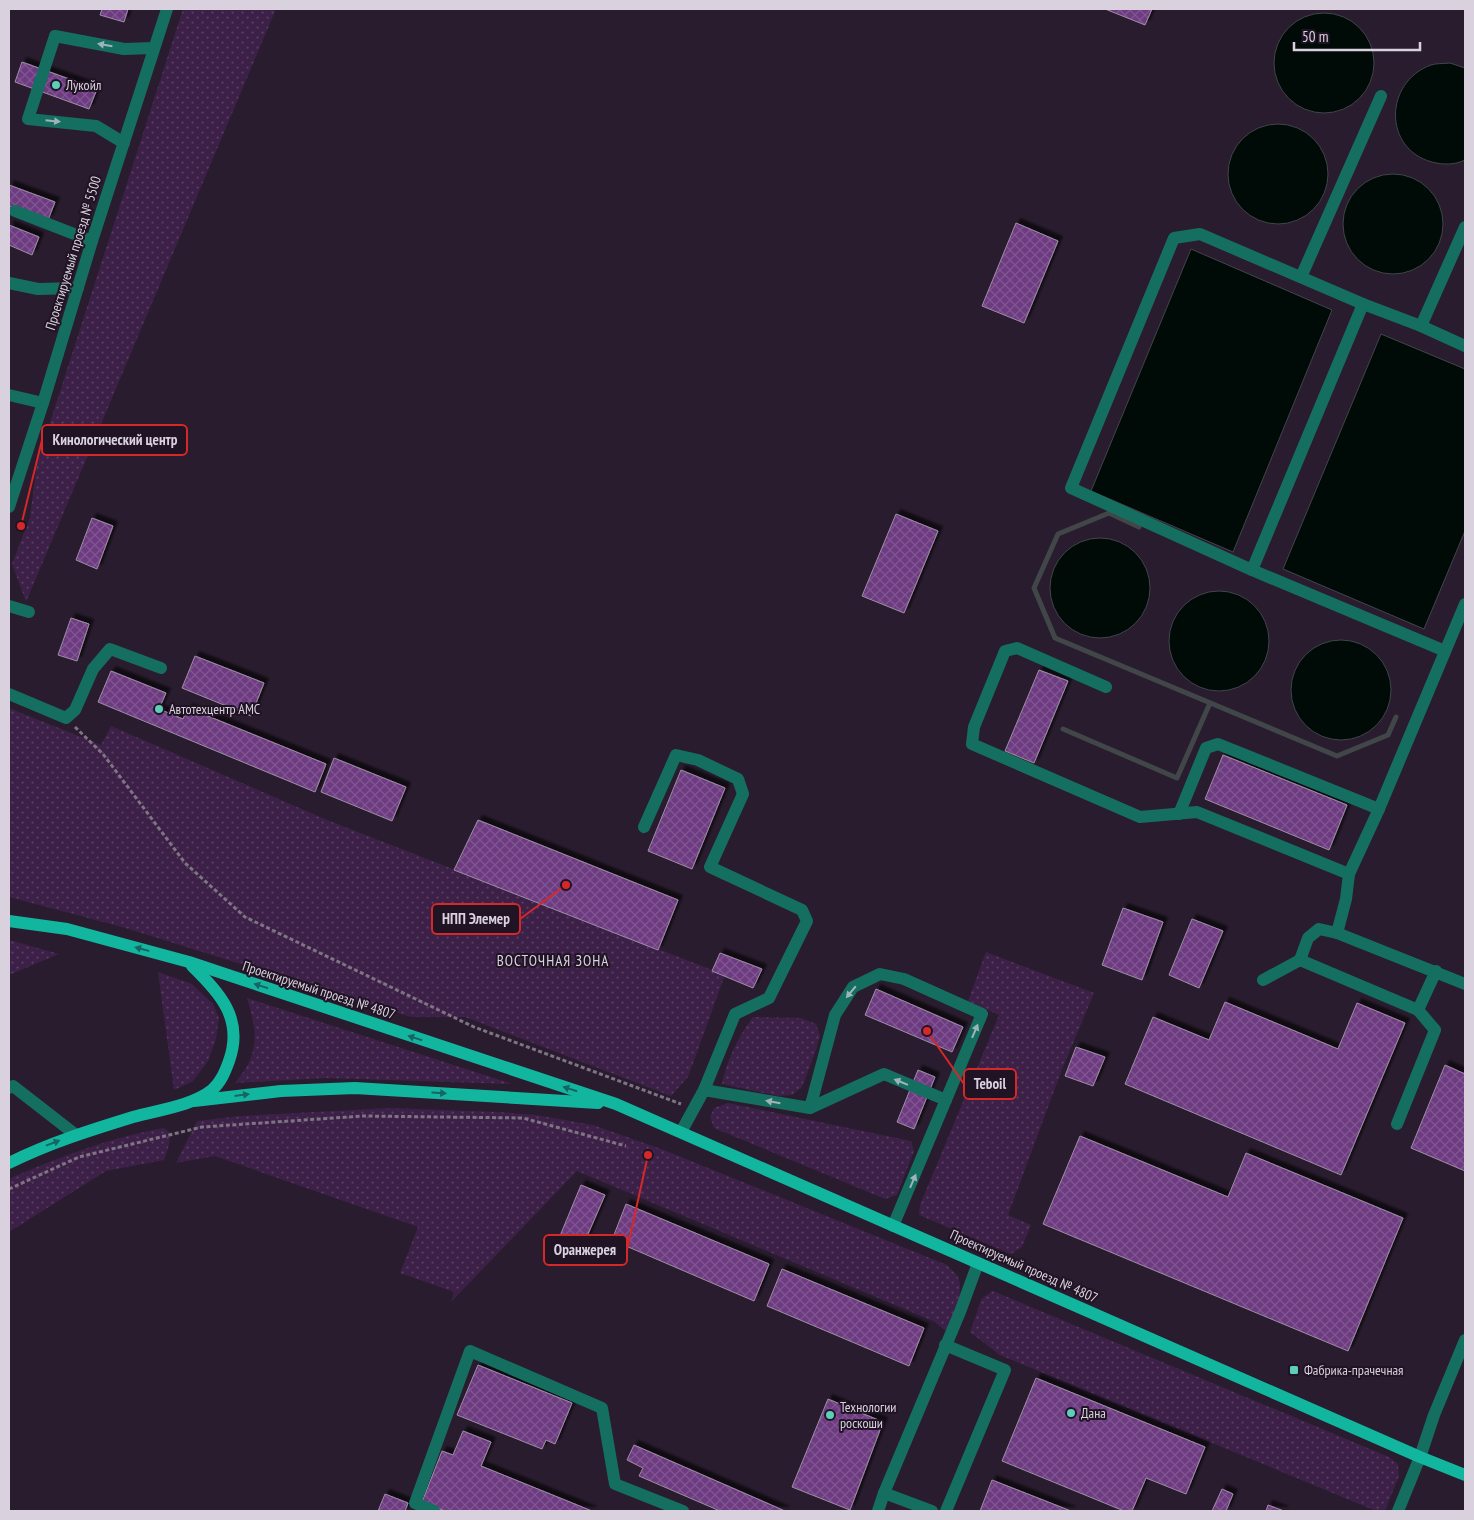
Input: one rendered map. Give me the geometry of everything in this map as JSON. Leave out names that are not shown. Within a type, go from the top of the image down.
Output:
[{"type":"main road","name":"Проектируемый проезд № 4807","points":[[9,921],[67,929],[189,962],[616,1104],[1420,1457],[1465,1475]]},
{"type":"main road","points":[[9,1163],[33,1151],[76,1135],[194,1101],[220,1082],[232,1053],[234,1030],[226,1006],[218,993],[189,962]]},
{"type":"main road","name":"Проектируемый проезд № 4807","points":[[194,1101],[281,1091],[355,1088],[616,1104]]},
{"type":"street","name":"Проектируемый проезд № 5500","points":[[9,507],[153,48],[167,9]]},
{"type":"street","points":[[124,143],[96,126],[28,119],[55,36],[124,48],[153,48]]},
{"type":"street","points":[[1301,277],[1381,96]]},
{"type":"street","points":[[15,211],[92,241]]},
{"type":"street","points":[[1421,326],[1465,227]]},
{"type":"street","points":[[1445,651],[1252,570],[1072,488],[1174,238],[1200,234],[1465,346]]},
{"type":"street","points":[[9,283],[38,289],[78,288]]},
{"type":"street","points":[[1252,570],[1363,304]]},
{"type":"street","points":[[9,395],[43,403]]},
{"type":"street","points":[[1337,932],[1346,899],[1349,874],[1379,809],[1465,604]]},
{"type":"street","points":[[9,606],[29,612]]},
{"type":"street","points":[[1106,687],[1017,648],[1004,651],[974,727],[972,744],[1140,817],[1197,812],[1349,874]]},
{"type":"street","points":[[9,694],[66,718],[75,710],[93,669],[110,649],[161,668]]},
{"type":"street","points":[[1179,814],[1206,748],[1218,744],[1379,809]]},
{"type":"street","points":[[644,827],[676,755],[698,760],[738,779],[743,794],[710,867],[802,910],[807,921],[769,998],[735,1014],[704,1090],[681,1132]]},
{"type":"street","points":[[1263,980],[1300,960],[1308,938],[1319,930],[1337,932],[1465,984]]},
{"type":"street","points":[[1300,960],[1418,1010],[1435,1030],[1397,1124]]},
{"type":"street","points":[[1418,1010],[1436,971]]},
{"type":"street","points":[[810,1108],[835,1015],[853,987],[880,974],[904,979],[982,1014],[893,1226]]},
{"type":"street","points":[[704,1090],[810,1108],[884,1074],[946,1100]]},
{"type":"street","points":[[9,1088],[13,1086],[76,1135]]},
{"type":"street","points":[[878,1511],[960,1312],[978,1263]]},
{"type":"street","points":[[1398,1511],[1420,1457],[1434,1415],[1465,1340]]},
{"type":"street","points":[[945,1345],[1005,1370],[946,1511]]},
{"type":"street","points":[[434,1511],[415,1503],[470,1351],[602,1408],[615,1484],[683,1511]]},
{"type":"street","points":[[884,1493],[932,1511]]},
{"type":"path","points":[[66,718],[102,754],[185,863],[245,917],[474,1027],[694,1108]]},
{"type":"path","points":[[9,1189],[79,1157],[202,1127],[363,1116],[523,1118],[626,1146]]},
{"type":"shaded area","points":[[183,9],[276,9],[26,602],[12,564],[30,517],[37,463]]},
{"type":"shaded area","points":[[1324,13],[1343,17],[1360,27],[1370,44],[1374,63],[1370,82],[1360,99],[1343,109],[1324,113],[1305,109],[1288,99],[1278,82],[1274,63],[1278,44],[1288,27],[1305,17]]},
{"type":"shaded area","points":[[1450,63],[1465,68],[1465,160],[1453,164],[1445,164],[1432,162],[1416,155],[1405,144],[1398,130],[1396,115],[1398,100],[1404,85],[1416,74],[1433,64]]},
{"type":"shaded area","points":[[1278,124],[1297,128],[1314,138],[1324,155],[1328,174],[1324,193],[1314,210],[1297,220],[1278,224],[1259,220],[1242,210],[1232,193],[1228,174],[1232,155],[1242,138],[1259,128]]},
{"type":"shaded area","points":[[1393,174],[1412,178],[1429,188],[1439,205],[1443,224],[1439,243],[1429,260],[1412,270],[1393,274],[1374,270],[1357,260],[1347,243],[1343,224],[1347,205],[1357,188],[1374,178]]},
{"type":"shaded area","points":[[1191,249],[1332,310],[1233,552],[1091,491]]},
{"type":"shaded area","points":[[1381,334],[1465,369],[1465,531],[1424,629],[1283,569]]},
{"type":"shaded area","points":[[1100,538],[1119,542],[1136,552],[1146,569],[1150,588],[1146,607],[1136,624],[1119,634],[1100,638],[1081,634],[1064,624],[1054,607],[1050,588],[1054,569],[1064,552],[1081,542]]},
{"type":"shaded area","points":[[1219,591],[1238,595],[1255,605],[1265,622],[1269,641],[1265,660],[1255,677],[1238,687],[1219,691],[1200,687],[1183,677],[1173,660],[1169,641],[1173,622],[1183,605],[1200,595]]},
{"type":"shaded area","points":[[1341,640],[1360,644],[1377,654],[1387,671],[1391,690],[1387,709],[1377,726],[1360,736],[1341,740],[1322,736],[1305,726],[1295,709],[1291,690],[1295,671],[1305,654],[1322,644]]},
{"type":"shaded area","points":[[9,708],[101,745],[111,726],[327,820],[725,975],[688,1077],[671,1096],[465,1017],[411,1017],[122,927],[9,897]]},
{"type":"shaded area","points":[[9,940],[59,954],[9,975]]},
{"type":"shaded area","points":[[986,952],[1094,993],[1061,1072],[1008,1215],[1031,1225],[1022,1247],[1011,1254],[919,1215],[920,1205],[999,1015],[968,1001]]},
{"type":"shaded area","points":[[158,972],[192,984],[213,1004],[219,1018],[216,1039],[208,1061],[193,1081],[174,1090]]},
{"type":"shaded area","points":[[247,998],[512,1084],[326,1078],[235,1083],[249,1063],[253,1052],[255,1037]]},
{"type":"shaded area","points":[[753,1017],[801,1018],[816,1024],[820,1035],[815,1053],[802,1087],[792,1095],[778,1096],[722,1084],[734,1049]]},
{"type":"shaded area","points":[[728,1103],[911,1141],[914,1151],[897,1195],[885,1199],[714,1128],[710,1117],[714,1108]]},
{"type":"shaded area","points":[[390,1108],[536,1115],[593,1125],[664,1150],[947,1265],[957,1276],[960,1283],[955,1312],[946,1331],[933,1321],[577,1171],[451,1302],[454,1292],[400,1273],[418,1227],[215,1156],[176,1163],[197,1121],[240,1116]]},
{"type":"shaded area","points":[[164,1128],[170,1133],[169,1145],[164,1160],[106,1171],[9,1232],[9,1179],[85,1149],[124,1137]]},
{"type":"shaded area","points":[[993,1291],[1389,1457],[1398,1464],[1399,1476],[1385,1511],[1376,1511],[1000,1355],[970,1332],[982,1298]]},
{"type":"building","points":[[102,9],[128,9],[124,22],[100,15]]},
{"type":"building","points":[[1105,9],[1152,9],[1145,25]]},
{"type":"building","name":"Лукойл","points":[[22,62],[97,89],[89,109],[15,82]]},
{"type":"building","points":[[9,185],[55,202],[48,220],[9,206]]},
{"type":"building","points":[[1016,223],[1058,241],[1024,323],[982,306]]},
{"type":"building","points":[[9,225],[39,237],[32,255],[9,245]]},
{"type":"building","points":[[896,514],[938,531],[904,613],[862,596]]},
{"type":"building","points":[[92,518],[113,526],[97,569],[76,560]]},
{"type":"building","points":[[71,618],[89,624],[77,661],[58,655]]},
{"type":"building","points":[[195,656],[264,683],[251,716],[182,688]]},
{"type":"building","points":[[1039,670],[1068,681],[1034,763],[1005,751]]},
{"type":"building","points":[[111,671],[166,693],[159,709],[183,719],[188,708],[326,764],[315,792],[98,702]]},
{"type":"building","points":[[1223,755],[1347,805],[1329,850],[1205,799]]},
{"type":"building","points":[[334,758],[406,787],[392,821],[321,792]]},
{"type":"building","points":[[681,770],[725,788],[692,869],[648,851]]},
{"type":"building","points":[[478,820],[678,900],[658,950],[454,870]]},
{"type":"building","points":[[1123,908],[1163,922],[1142,980],[1102,965]]},
{"type":"building","points":[[1192,919],[1223,931],[1199,988],[1169,975]]},
{"type":"building","points":[[720,953],[762,969],[753,988],[712,971]]},
{"type":"building","points":[[876,989],[963,1027],[952,1052],[865,1015]]},
{"type":"building","points":[[1225,1002],[1338,1049],[1357,1003],[1405,1023],[1341,1175],[1125,1084],[1153,1017],[1209,1040]]},
{"type":"building","points":[[1076,1047],[1105,1057],[1093,1086],[1065,1076]]},
{"type":"building","points":[[1445,1065],[1465,1074],[1465,1171],[1411,1148]]},
{"type":"building","points":[[918,1070],[935,1077],[914,1129],[897,1122]]},
{"type":"building","points":[[1080,1136],[1228,1197],[1246,1153],[1403,1218],[1348,1351],[1043,1224]]},
{"type":"building","points":[[581,1185],[605,1195],[578,1257],[555,1248]]},
{"type":"building","points":[[626,1204],[769,1264],[754,1301],[612,1240]]},
{"type":"building","points":[[782,1269],[924,1328],[909,1366],[767,1306]]},
{"type":"building","points":[[478,1365],[572,1403],[555,1444],[546,1440],[542,1449],[457,1415]]},
{"type":"building","name":"Дана","points":[[1036,1378],[1205,1447],[1186,1494],[1146,1478],[1132,1511],[1124,1511],[1002,1461]]},
{"type":"building","points":[[828,1399],[883,1422],[850,1510],[792,1487]]},
{"type":"building","points":[[463,1431],[491,1442],[481,1466],[592,1511],[445,1511],[422,1502],[442,1451],[453,1455]]},
{"type":"building","points":[[634,1445],[785,1511],[720,1511],[639,1476],[643,1468],[627,1460]]},
{"type":"building","points":[[992,1480],[1071,1511],[980,1511]]},
{"type":"building","points":[[1222,1489],[1233,1494],[1226,1511],[1212,1511]]},
{"type":"building","points":[[385,1494],[408,1503],[405,1511],[378,1511]]},
{"type":"building","points":[[1268,1505],[1284,1511],[1266,1511]]},
{"type":"waterway","points":[[1139,527],[1109,513],[1058,534],[1034,588],[1055,638],[1337,756],[1388,735],[1396,717]]},
{"type":"waterway","points":[[1063,729],[1177,778],[1210,703]]},
{"type":"place","name":"Лукойл","points":[[56,85]]},
{"type":"place","name":"Кинологический центр","points":[[21,526]]},
{"type":"place","name":"Автотехцентр АМС","points":[[159,709]]},
{"type":"place","name":"НПП Элемер","points":[[566,885]]},
{"type":"place","name":"Teboil","points":[[927,1031]]},
{"type":"place","name":"Оранжерея","points":[[648,1155]]},
{"type":"place","name":"Фабрика-прачечная","points":[[1294,1370]]},
{"type":"place","name":"Дана","points":[[1071,1413]]},
{"type":"place","name":"Технологии роскоши","points":[[830,1415]]},
{"type":"district","name":"ВОСТОЧНАЯ ЗОНА","points":[[553,961]]}]
